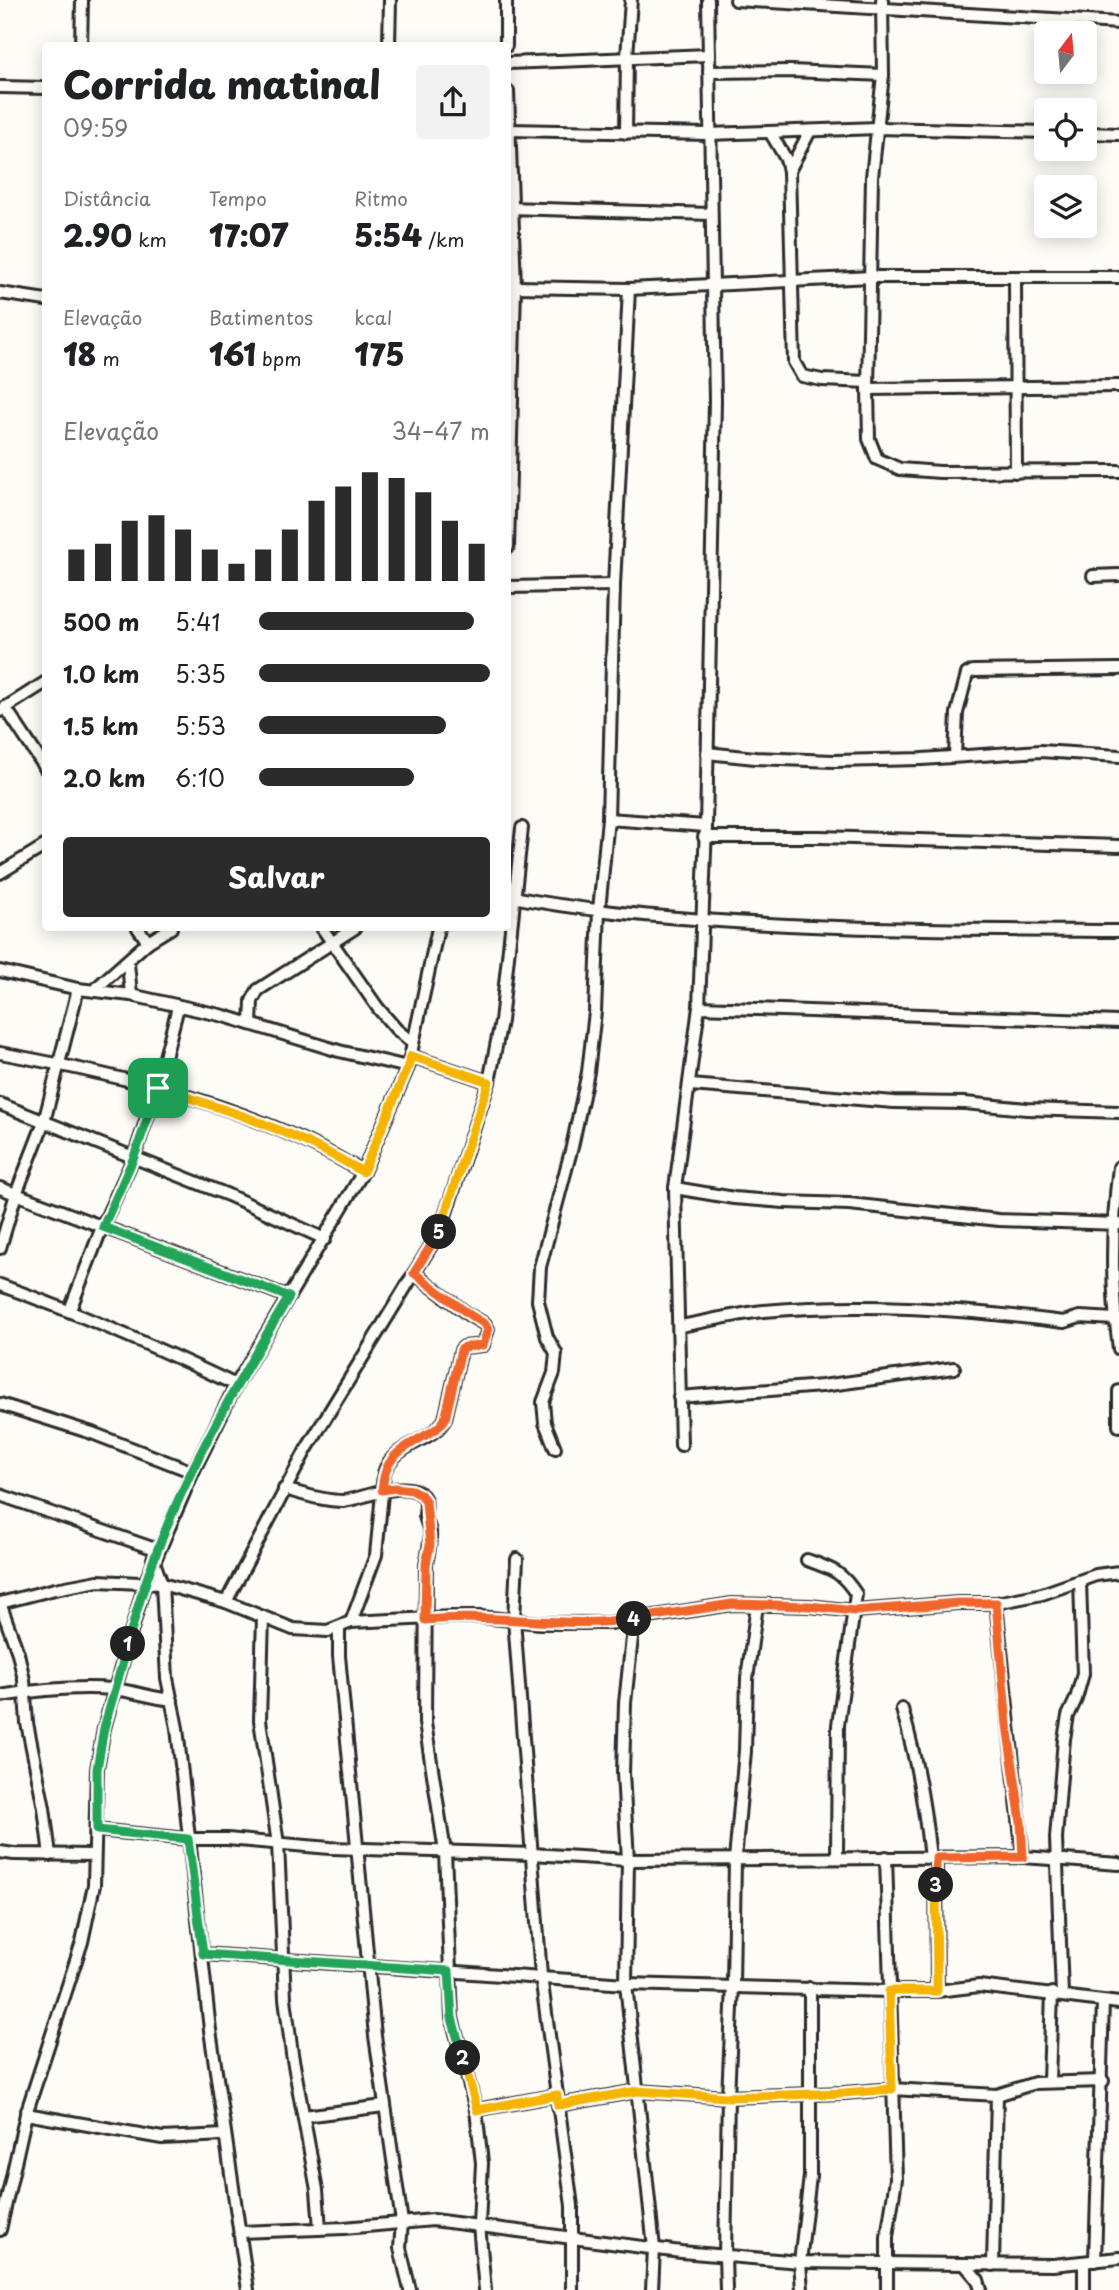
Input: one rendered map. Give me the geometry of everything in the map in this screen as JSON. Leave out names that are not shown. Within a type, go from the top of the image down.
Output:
[{"type":"street","points":[[81,42],[82,0]]},
{"type":"street","points":[[389,42],[390,0]]},
{"type":"street","points":[[506,0],[506,42]]},
{"type":"street","points":[[626,132],[626,57],[631,0]]},
{"type":"street","points":[[681,1444],[675,1188],[691,1085],[704,920],[715,401],[708,0]]},
{"type":"street","points":[[736,0],[882,4],[1119,23]]},
{"type":"street","points":[[882,4],[883,75],[872,177],[868,386],[869,439],[877,459],[900,469],[940,472],[1119,471]]},
{"type":"street","points":[[511,63],[709,55]]},
{"type":"street","points":[[709,72],[791,71],[883,75]]},
{"type":"street","points":[[0,87],[42,88]]},
{"type":"street","points":[[511,130],[709,134],[877,128],[1034,132]]},
{"type":"street","points":[[789,171],[810,131]]},
{"type":"street","points":[[770,132],[786,159],[789,171],[794,362],[803,376],[868,386],[1119,386]]},
{"type":"street","points":[[1097,133],[1119,134]]},
{"type":"street","points":[[511,381],[511,323],[516,287],[511,208],[711,214]]},
{"type":"street","points":[[516,287],[629,289],[872,277],[1119,277]]},
{"type":"street","points":[[1015,278],[1016,472]]},
{"type":"street","points":[[555,1448],[545,1423],[543,1402],[554,1373],[556,1353],[547,1337],[538,1301],[540,1267],[572,1147],[588,1072],[596,1012],[599,911],[608,819],[614,585],[629,289]]},
{"type":"street","points":[[0,293],[42,299]]},
{"type":"street","points":[[1093,576],[1119,575]]},
{"type":"street","points":[[511,587],[614,585]]},
{"type":"street","points":[[955,756],[957,713],[967,674],[973,671],[1021,669],[1119,669]]},
{"type":"street","points":[[42,685],[3,709],[42,763]]},
{"type":"street","points":[[707,753],[834,761],[922,759],[1040,751],[1119,756]]},
{"type":"street","points":[[608,819],[705,832],[1119,846]]},
{"type":"street","points":[[522,828],[511,897],[653,917],[784,925],[965,931],[1119,931]]},
{"type":"street","points":[[0,873],[42,847]]},
{"type":"street","points":[[140,931],[148,942]]},
{"type":"street","points":[[94,990],[128,963],[148,942],[166,931]]},
{"type":"street","points":[[324,931],[378,1008],[396,1030],[413,1043]]},
{"type":"street","points":[[251,1024],[252,1001],[258,990],[350,931]]},
{"type":"street","points":[[0,2230],[26,2114],[82,1942],[94,1885],[97,1769],[104,1728],[145,1583],[193,1472],[236,1385],[363,1172],[410,1062],[437,931]]},
{"type":"street","points":[[226,1602],[251,1559],[284,1489],[440,1231],[489,1082],[501,1021],[508,931]]},
{"type":"street","points":[[128,963],[131,995]]},
{"type":"street","points":[[0,971],[78,989],[131,995],[251,1024],[339,1051],[410,1062],[489,1082]]},
{"type":"street","points":[[0,1248],[16,1194],[44,1122],[78,989]]},
{"type":"street","points":[[70,1310],[134,1157],[158,1088],[178,1007]]},
{"type":"street","points":[[699,1007],[1119,1023]]},
{"type":"street","points":[[0,1053],[60,1064],[158,1088],[239,1113],[291,1133],[363,1172]]},
{"type":"street","points":[[691,1085],[894,1102],[965,1103],[1027,1109],[1119,1112]]},
{"type":"street","points":[[0,1104],[228,1195],[325,1239]]},
{"type":"street","points":[[1119,1167],[1116,1224],[1116,1313],[1119,1349]]},
{"type":"street","points":[[0,1188],[289,1297]]},
{"type":"street","points":[[675,1188],[734,1198],[849,1204],[999,1220],[1116,1224]]},
{"type":"street","points":[[351,1622],[376,1555],[387,1464],[394,1455],[440,1428],[445,1419],[461,1350],[464,1347],[483,1345],[488,1329],[485,1324],[414,1273]]},
{"type":"street","points":[[0,1285],[128,1334],[236,1385]]},
{"type":"street","points":[[680,1326],[761,1311],[824,1307],[947,1309],[1063,1322],[1116,1313]]},
{"type":"street","points":[[679,1397],[822,1386],[954,1368]]},
{"type":"street","points":[[1119,1391],[1119,1426]]},
{"type":"street","points":[[0,1404],[92,1433],[193,1472]]},
{"type":"street","points":[[284,1489],[341,1501],[362,1499],[382,1490],[395,1488],[412,1490],[426,1502],[430,1545],[426,1564],[425,1723],[444,1852],[452,2018],[477,2110],[482,2163],[479,2225],[485,2290]]},
{"type":"street","points":[[0,1495],[155,1555]]},
{"type":"street","points":[[155,1555],[162,1584],[167,1678],[172,1700],[210,2030],[248,2290]]},
{"type":"street","points":[[517,1559],[514,1619],[541,1976],[572,2206],[572,2290]]},
{"type":"street","points":[[807,1560],[846,1578],[856,1594],[838,1725],[837,1857]]},
{"type":"street","points":[[50,1855],[18,1654],[0,1603],[98,1581],[162,1584],[226,1602],[293,1629],[328,1631],[351,1622],[451,1617],[514,1619],[540,1623],[589,1623],[634,1619],[708,1606],[809,1606],[855,1611],[958,1603],[996,1603],[1042,1594],[1119,1572]]},
{"type":"street","points":[[1049,2081],[1057,1994],[1056,1838],[1064,1739],[1068,1716],[1083,1674],[1080,1581]]},
{"type":"street","points":[[996,1603],[1023,1857]]},
{"type":"street","points":[[726,2290],[727,2097],[733,1985],[735,1860],[745,1751],[747,1679],[757,1605]]},
{"type":"street","points":[[263,1618],[260,1720],[278,1844],[282,1958],[292,2054],[317,2190],[320,2228]]},
{"type":"street","points":[[634,1619],[627,1679],[622,1773],[628,1860],[626,1984],[654,2248],[652,2290]]},
{"type":"street","points":[[339,1627],[369,1966],[384,2106],[402,2222],[400,2248],[410,2290]]},
{"type":"street","points":[[0,1696],[71,1688],[116,1689],[172,1700]]},
{"type":"street","points":[[902,1709],[909,1731],[933,1858],[937,1991]]},
{"type":"street","points":[[97,1830],[188,1839],[628,1860],[1023,1857],[1119,1864]]},
{"type":"street","points":[[0,1852],[94,1855]]},
{"type":"street","points":[[886,1857],[896,2179],[887,2237],[887,2290]]},
{"type":"street","points":[[203,1954],[626,1984],[889,1991],[937,1991],[979,1986],[1119,2003]]},
{"type":"street","points":[[802,2290],[800,2262],[810,2176],[810,1988]]},
{"type":"street","points":[[1084,2290],[1090,2262],[1102,2081],[1103,2002]]},
{"type":"street","points":[[477,2110],[637,2091],[727,2097],[892,2089],[997,2095],[1049,2081],[1102,2081]]},
{"type":"street","points":[[993,2265],[997,2095]]},
{"type":"street","points":[[304,2116],[384,2106]]},
{"type":"street","points":[[26,2114],[162,2138],[225,2135]]},
{"type":"street","points":[[241,2232],[433,2220],[654,2248],[800,2262],[966,2266],[1090,2262],[1119,2258]]},
{"type":"street","points":[[966,2266],[978,2280],[981,2290]]},
{"type":"route","points":[[411,1056],[489,1082],[440,1231],[414,1273],[485,1324],[488,1329],[485,1343],[461,1350],[445,1419],[440,1428],[394,1455],[384,1473],[382,1490],[412,1490],[426,1502],[425,1516],[430,1530],[430,1545],[426,1564],[425,1620],[481,1617],[540,1623],[610,1623],[732,1604],[809,1606],[855,1611],[958,1603],[996,1603],[1023,1857],[936,1858],[937,1991],[889,1991],[892,2089],[877,2092],[727,2097],[637,2091],[558,2105],[557,2095],[477,2110],[452,2018],[449,1971],[203,1954],[188,1839],[97,1830],[97,1769],[104,1728],[135,1611],[153,1559],[236,1385],[289,1297],[103,1227],[134,1157],[158,1088],[239,1113],[291,1133],[363,1172],[411,1056]]}]
